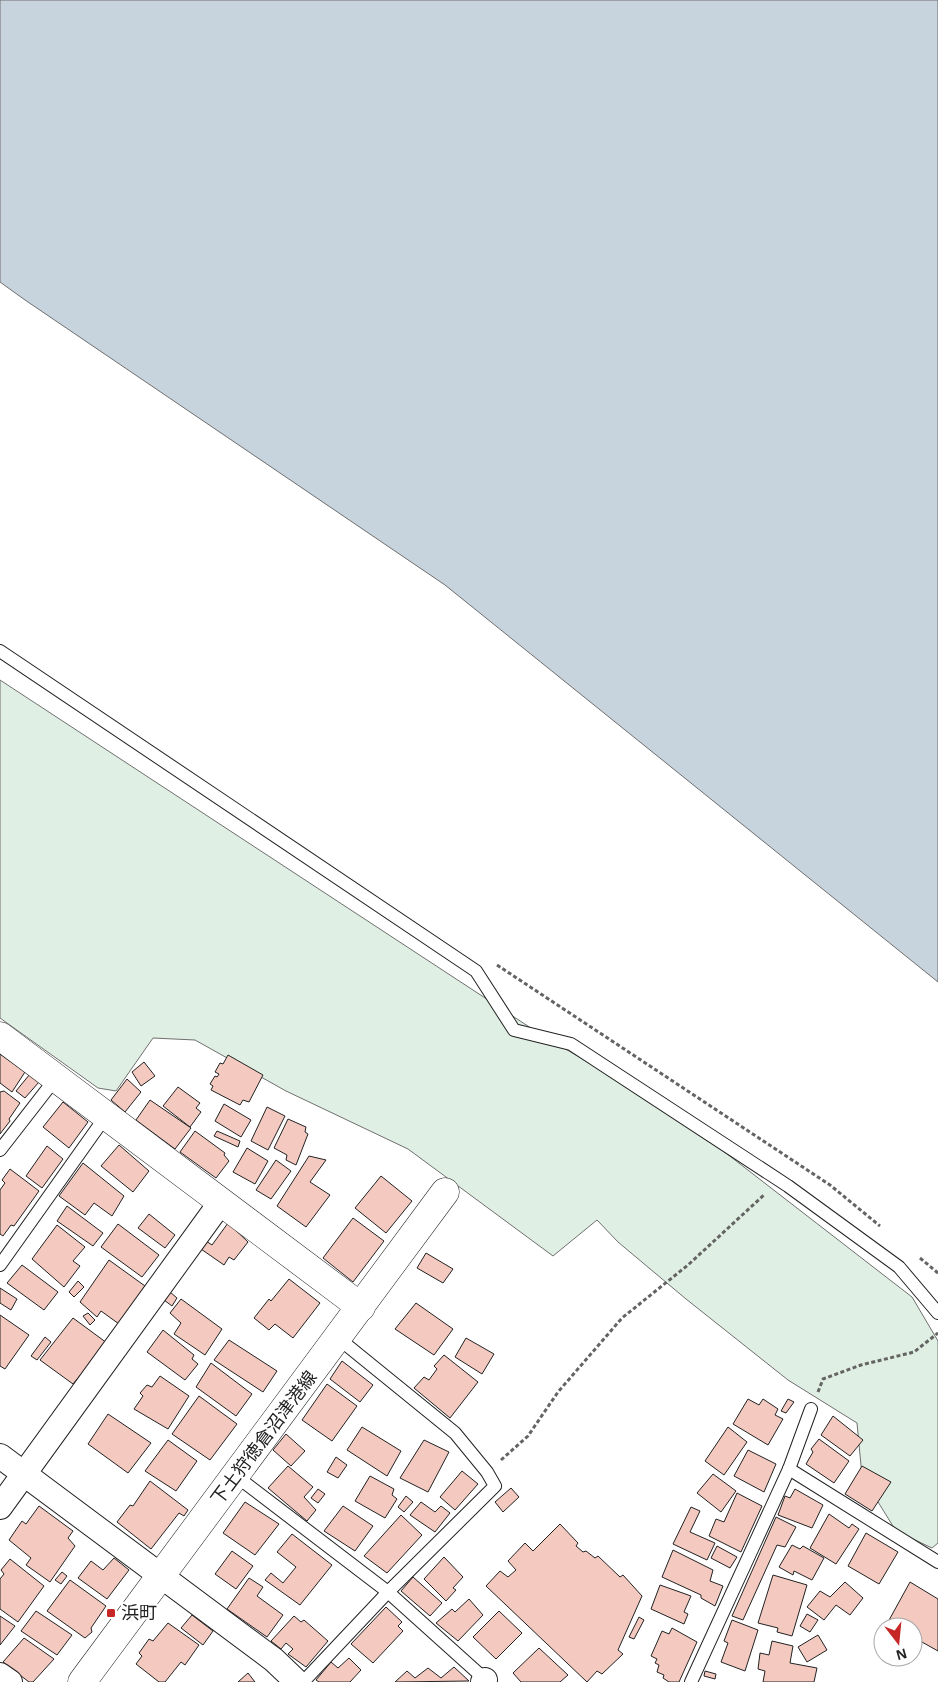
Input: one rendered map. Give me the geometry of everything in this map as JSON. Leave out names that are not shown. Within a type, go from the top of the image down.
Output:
[{"type":"main road","points":[[0,1036],[361,1307]]},
{"type":"main road","name":"下土狩徳倉沼津港線","points":[[82,1682],[445,1192]]},
{"type":"street","points":[[0,1507],[221,1202]]},
{"type":"street","points":[[0,1456],[274,1660],[297,1682]]},
{"type":"street","points":[[0,1675],[10,1682]]},
{"type":"lane","points":[[0,651],[476,971],[514,1030],[571,1044],[780,1181],[899,1267],[938,1313]]},
{"type":"lane","points":[[0,1150],[56,1078]]},
{"type":"lane","points":[[0,1266],[106,1116]]},
{"type":"lane","points":[[303,1682],[388,1592],[495,1486],[487,1472],[455,1433],[338,1338]]},
{"type":"lane","points":[[691,1682],[789,1469],[812,1409]]},
{"type":"lane","points":[[789,1469],[938,1562]]},
{"type":"lane","points":[[236,1476],[388,1592],[486,1681]]},
{"type":"path","points":[[487,1472],[528,1436],[558,1392],[622,1318],[688,1264],[780,1181]]},
{"type":"path","points":[[812,1409],[824,1379],[861,1365],[914,1352],[938,1333]]},
{"type":"green space","points":[[0,680],[537,1032],[678,1116],[912,1297],[938,1341],[938,1543],[932,1548],[896,1531],[862,1476],[857,1423],[788,1380],[686,1299],[618,1242],[597,1220],[553,1256],[408,1149],[286,1091],[195,1040],[153,1038],[116,1091],[98,1088],[0,1018]]},
{"type":"shaded area","points":[[0,0],[938,0],[938,982],[445,585],[0,282]]},
{"type":"building","points":[[0,1054],[25,1072],[12,1092],[0,1083]]},
{"type":"building","points":[[228,1055],[263,1075],[249,1102],[243,1100],[240,1105],[211,1090],[213,1086],[210,1084],[215,1076],[217,1077],[219,1074],[215,1072]]},
{"type":"building","points":[[144,1062],[155,1076],[141,1086],[132,1072]]},
{"type":"building","points":[[30,1074],[39,1082],[25,1098],[16,1091]]},
{"type":"building","points":[[127,1079],[141,1092],[125,1112],[111,1100]]},
{"type":"building","points":[[178,1087],[200,1103],[196,1108],[201,1112],[190,1127],[163,1106]]},
{"type":"building","points":[[4,1091],[20,1103],[0,1134],[0,1092]]},
{"type":"building","points":[[150,1100],[191,1128],[175,1149],[136,1120]]},
{"type":"building","points":[[63,1102],[88,1122],[69,1148],[43,1127]]},
{"type":"building","points":[[224,1104],[251,1120],[241,1137],[215,1121]]},
{"type":"building","points":[[267,1107],[285,1116],[268,1150],[251,1141]]},
{"type":"building","points":[[288,1119],[306,1127],[305,1132],[308,1134],[296,1165],[286,1160],[287,1155],[274,1148]]},
{"type":"building","points":[[195,1131],[225,1153],[224,1155],[229,1161],[216,1178],[180,1152]]},
{"type":"building","points":[[217,1131],[240,1141],[238,1147],[214,1136]]},
{"type":"building","points":[[119,1145],[149,1171],[133,1192],[101,1166]]},
{"type":"building","points":[[47,1146],[63,1159],[42,1188],[26,1176]]},
{"type":"building","points":[[247,1148],[268,1161],[255,1184],[233,1172]]},
{"type":"building","points":[[309,1156],[326,1160],[310,1182],[330,1195],[306,1227],[277,1206]]},
{"type":"building","points":[[276,1160],[291,1171],[271,1199],[256,1190]]},
{"type":"building","points":[[83,1163],[124,1196],[112,1216],[94,1203],[85,1215],[59,1196]]},
{"type":"building","points":[[10,1169],[39,1191],[14,1226],[11,1225],[3,1236],[0,1234],[0,1190],[5,1183],[2,1180]]},
{"type":"building","points":[[381,1176],[412,1201],[386,1233],[355,1208]]},
{"type":"building","points":[[67,1206],[103,1233],[93,1246],[57,1221]]},
{"type":"building","points":[[149,1214],[175,1235],[165,1248],[138,1228]]},
{"type":"building","points":[[353,1218],[384,1241],[353,1282],[323,1258]]},
{"type":"building","points":[[228,1223],[248,1242],[234,1260],[229,1257],[224,1265],[201,1249],[206,1241],[212,1245]]},
{"type":"building","points":[[118,1224],[159,1255],[142,1277],[101,1247]]},
{"type":"building","points":[[57,1225],[85,1247],[73,1261],[80,1266],[64,1287],[32,1259]]},
{"type":"building","points":[[426,1253],[453,1269],[443,1283],[417,1268]]},
{"type":"building","points":[[109,1260],[145,1286],[119,1324],[101,1311],[97,1317],[80,1302]]},
{"type":"building","points":[[22,1265],[58,1292],[44,1310],[7,1283]]},
{"type":"building","points":[[289,1279],[320,1303],[293,1338],[275,1324],[269,1330],[254,1318],[269,1299],[271,1301]]},
{"type":"building","points":[[78,1281],[84,1287],[74,1297],[69,1292]]},
{"type":"building","points":[[0,1288],[17,1299],[11,1310],[0,1303]]},
{"type":"building","points":[[170,1292],[177,1298],[172,1306],[164,1300]]},
{"type":"building","points":[[181,1299],[222,1329],[205,1355],[174,1334],[181,1323],[170,1313]]},
{"type":"building","points":[[416,1303],[453,1329],[434,1355],[395,1329]]},
{"type":"building","points":[[88,1313],[95,1320],[90,1325],[83,1316]]},
{"type":"building","points":[[0,1315],[29,1335],[5,1369],[0,1366]]},
{"type":"building","points":[[73,1318],[107,1343],[73,1384],[40,1360]]},
{"type":"building","points":[[163,1330],[194,1355],[192,1359],[198,1364],[185,1380],[147,1352]]},
{"type":"building","points":[[45,1337],[51,1342],[37,1360],[31,1356]]},
{"type":"building","points":[[466,1338],[494,1354],[482,1374],[455,1357]]},
{"type":"building","points":[[229,1340],[277,1371],[263,1392],[214,1360]]},
{"type":"building","points":[[444,1355],[478,1382],[450,1418],[414,1388],[424,1377],[429,1380],[437,1369],[434,1366]]},
{"type":"building","points":[[342,1361],[373,1385],[360,1402],[330,1379]]},
{"type":"building","points":[[211,1363],[252,1394],[236,1416],[196,1387]]},
{"type":"building","points":[[160,1376],[189,1396],[168,1429],[134,1409],[143,1396],[140,1393],[147,1385],[152,1387]]},
{"type":"building","points":[[327,1384],[357,1406],[332,1441],[302,1420]]},
{"type":"building","points":[[199,1396],[237,1424],[210,1460],[172,1434]]},
{"type":"building","points":[[748,1399],[759,1405],[763,1399],[778,1409],[775,1415],[783,1419],[768,1445],[733,1424]]},
{"type":"building","points":[[788,1399],[794,1402],[786,1413],[781,1411]]},
{"type":"building","points":[[108,1414],[151,1443],[128,1473],[88,1444]]},
{"type":"building","points":[[833,1416],[863,1440],[850,1456],[821,1435]]},
{"type":"building","points":[[362,1427],[401,1451],[387,1476],[347,1450]]},
{"type":"building","points":[[728,1427],[747,1442],[724,1475],[705,1461]]},
{"type":"building","points":[[286,1434],[305,1451],[291,1466],[273,1450]]},
{"type":"building","points":[[819,1439],[849,1461],[834,1483],[806,1464],[813,1452],[811,1449]]},
{"type":"building","points":[[168,1440],[197,1461],[176,1491],[145,1471]]},
{"type":"building","points":[[424,1440],[449,1452],[428,1492],[400,1478]]},
{"type":"building","points":[[748,1450],[776,1464],[764,1492],[734,1476]]},
{"type":"building","points":[[336,1457],[347,1465],[338,1478],[327,1472]]},
{"type":"building","points":[[288,1466],[313,1487],[304,1497],[316,1510],[307,1521],[268,1488]]},
{"type":"building","points":[[862,1466],[891,1482],[872,1511],[845,1494]]},
{"type":"building","points":[[462,1471],[478,1484],[455,1510],[440,1497]]},
{"type":"building","points":[[713,1474],[736,1491],[721,1512],[697,1493]]},
{"type":"building","points":[[370,1476],[394,1489],[392,1495],[397,1499],[385,1518],[355,1501]]},
{"type":"building","points":[[150,1481],[188,1510],[184,1516],[179,1513],[151,1549],[117,1522],[130,1505],[133,1506]]},
{"type":"building","points":[[511,1488],[519,1497],[503,1512],[495,1502]]},
{"type":"building","points":[[318,1489],[325,1494],[318,1503],[311,1498]]},
{"type":"building","points":[[795,1489],[823,1505],[812,1528],[778,1515],[785,1496],[790,1498]]},
{"type":"building","points":[[737,1493],[762,1506],[741,1552],[709,1536],[716,1519],[724,1522]]},
{"type":"building","points":[[406,1496],[413,1502],[404,1512],[398,1507]]},
{"type":"building","points":[[245,1502],[279,1524],[255,1555],[223,1533]]},
{"type":"building","points":[[421,1502],[435,1512],[441,1506],[450,1513],[435,1532],[410,1515]]},
{"type":"building","points":[[39,1506],[73,1531],[68,1538],[75,1546],[50,1582],[26,1565],[31,1558],[9,1540],[22,1521],[26,1524]]},
{"type":"building","points":[[343,1506],[373,1526],[355,1551],[324,1531]]},
{"type":"building","points":[[691,1507],[700,1511],[690,1532],[715,1543],[707,1560],[673,1544]]},
{"type":"building","points":[[829,1514],[849,1528],[852,1524],[859,1529],[836,1564],[810,1548]]},
{"type":"building","points":[[401,1515],[422,1535],[387,1573],[364,1556]]},
{"type":"building","points":[[776,1517],[796,1527],[785,1547],[777,1545],[743,1620],[732,1616]]},
{"type":"building","points":[[560,1524],[578,1543],[576,1546],[595,1558],[598,1556],[620,1577],[623,1575],[642,1596],[618,1650],[623,1654],[602,1674],[597,1671],[587,1682],[486,1586],[500,1571],[508,1577],[516,1570],[508,1561],[525,1543],[533,1551]]},
{"type":"building","points":[[866,1533],[898,1552],[879,1584],[848,1566]]},
{"type":"building","points":[[292,1534],[332,1565],[300,1605],[265,1580],[271,1573],[283,1583],[296,1567],[277,1552]]},
{"type":"building","points":[[792,1545],[800,1549],[803,1546],[824,1558],[812,1580],[794,1571],[793,1575],[779,1567]]},
{"type":"building","points":[[717,1546],[737,1557],[730,1568],[711,1558]]},
{"type":"building","points":[[673,1550],[713,1570],[710,1581],[723,1586],[715,1606],[701,1598],[701,1595],[662,1577]]},
{"type":"building","points":[[232,1551],[253,1566],[236,1589],[215,1574]]},
{"type":"building","points":[[444,1557],[463,1577],[453,1588],[456,1590],[446,1601],[424,1579]]},
{"type":"building","points":[[114,1558],[129,1570],[107,1599],[78,1578],[91,1561],[103,1570]]},
{"type":"building","points":[[10,1559],[44,1586],[18,1622],[0,1609],[0,1579],[4,1574],[1,1570]]},
{"type":"building","points":[[62,1572],[67,1576],[61,1584],[55,1580]]},
{"type":"building","points":[[773,1575],[807,1585],[792,1636],[777,1632],[778,1628],[758,1623]]},
{"type":"building","points":[[413,1577],[442,1603],[430,1616],[401,1591]]},
{"type":"building","points":[[249,1578],[263,1587],[257,1596],[283,1615],[267,1637],[227,1609]]},
{"type":"building","points":[[70,1580],[106,1606],[91,1628],[92,1632],[85,1638],[47,1611]]},
{"type":"building","points":[[845,1582],[863,1598],[850,1615],[836,1605],[824,1620],[807,1607],[820,1591],[830,1597]]},
{"type":"building","points":[[910,1582],[938,1599],[938,1651],[923,1643],[923,1617],[891,1617]]},
{"type":"building","points":[[660,1585],[691,1596],[684,1612],[688,1614],[684,1624],[651,1609]]},
{"type":"building","points":[[469,1599],[483,1615],[458,1641],[436,1623],[452,1609],[455,1612]]},
{"type":"building","points":[[386,1607],[402,1622],[398,1626],[403,1631],[373,1663],[351,1644]]},
{"type":"building","points":[[36,1611],[72,1635],[57,1655],[21,1631]]},
{"type":"building","points":[[499,1611],[522,1633],[496,1659],[473,1637]]},
{"type":"building","points":[[807,1614],[818,1620],[810,1632],[800,1626]]},
{"type":"building","points":[[192,1615],[213,1631],[203,1645],[181,1628]]},
{"type":"building","points":[[0,1616],[15,1626],[0,1645]]},
{"type":"building","points":[[294,1616],[301,1622],[304,1620],[328,1641],[306,1667],[288,1654],[293,1649],[286,1643],[281,1649],[271,1641]]},
{"type":"building","points":[[639,1617],[644,1620],[634,1639],[629,1637]]},
{"type":"building","points":[[732,1620],[758,1630],[745,1671],[721,1662],[728,1643],[724,1641]]},
{"type":"building","points":[[168,1623],[199,1645],[185,1665],[181,1662],[165,1682],[159,1682],[136,1664],[142,1656],[139,1653],[149,1639],[153,1641]]},
{"type":"building","points":[[672,1628],[697,1642],[679,1682],[669,1682],[663,1678],[664,1675],[657,1672],[659,1665],[655,1663],[657,1659],[651,1656],[662,1631],[669,1634]]},
{"type":"building","points":[[818,1635],[827,1650],[807,1662],[798,1647]]},
{"type":"building","points":[[24,1638],[54,1659],[33,1682],[29,1682],[3,1662]]},
{"type":"building","points":[[772,1641],[793,1646],[790,1663],[817,1668],[814,1682],[763,1682],[765,1671],[758,1669],[760,1653],[769,1655]]},
{"type":"building","points":[[539,1648],[568,1675],[560,1682],[521,1682],[513,1673]]},
{"type":"building","points":[[349,1658],[361,1670],[350,1682],[319,1682],[316,1680],[331,1662],[338,1668]]},
{"type":"building","points":[[454,1667],[469,1681],[395,1682],[407,1671],[415,1678],[428,1668],[441,1678]]},
{"type":"building","points":[[705,1671],[716,1674],[715,1679],[704,1676]]},
{"type":"building","points":[[248,1673],[255,1682],[238,1682]]},
{"type":"place","name":"浜町","points":[[111,1613]]}]
